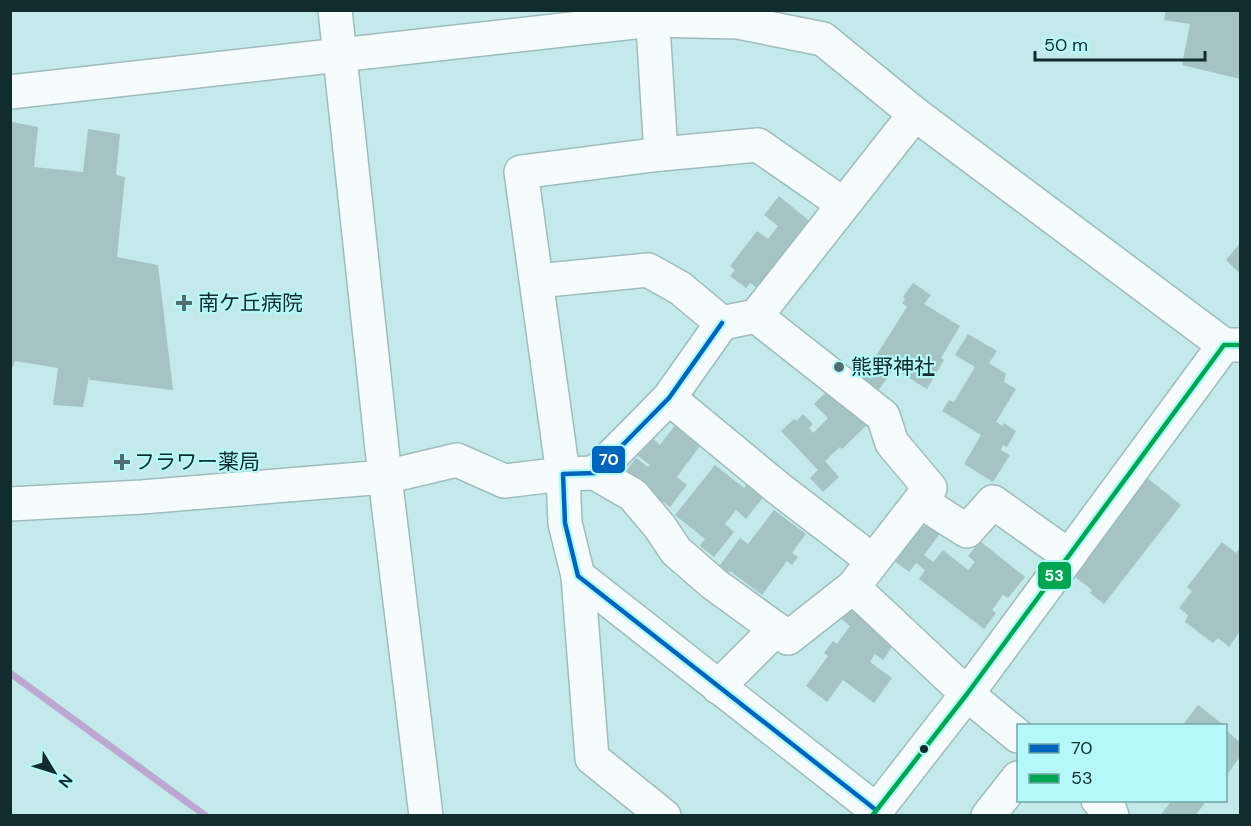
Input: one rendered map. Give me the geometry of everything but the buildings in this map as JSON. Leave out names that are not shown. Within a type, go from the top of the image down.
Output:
[{"type":"street","points":[[335,10],[385,477],[426,816]]},
{"type":"street","points":[[652,15],[661,154]]},
{"type":"street","points":[[10,92],[652,15],[738,22],[823,39],[915,114],[1232,345],[874,813],[578,576]]},
{"type":"street","points":[[579,473],[669,398],[722,323],[756,316],[915,114]]},
{"type":"street","points":[[664,816],[592,758],[578,576],[565,523],[579,473],[537,281],[521,172],[661,154],[758,146],[843,204]]},
{"type":"street","points":[[537,281],[648,270],[680,288],[722,323]]},
{"type":"street","points":[[10,504],[142,497],[385,477],[457,460],[504,481],[579,473],[633,495],[660,527],[676,552],[714,584],[788,638],[853,587],[930,488],[892,443],[883,416],[756,316]]},
{"type":"street","points":[[669,398],[777,488],[873,561]]},
{"type":"street","points":[[920,501],[967,531],[993,502],[1069,556]]},
{"type":"street","points":[[853,587],[967,694],[1017,735]]},
{"type":"street","points":[[718,687],[776,629]]},
{"type":"street","points":[[988,816],[1017,779]]},
{"type":"waterway","points":[[10,673],[206,816]]},
{"type":"transit line","name":"70","points":[[722,323],[669,398],[595,473],[563,474],[565,523],[578,576],[876,810]]},
{"type":"transit line","name":"53","points":[[872,816],[967,694],[1224,345],[1240,345]]},
{"type":"place","name":"南ケ丘病院","points":[[184,303]]},
{"type":"place","name":"熊野神社","points":[[839,367]]},
{"type":"place","name":"フラワー薬局","points":[[122,462]]}]
